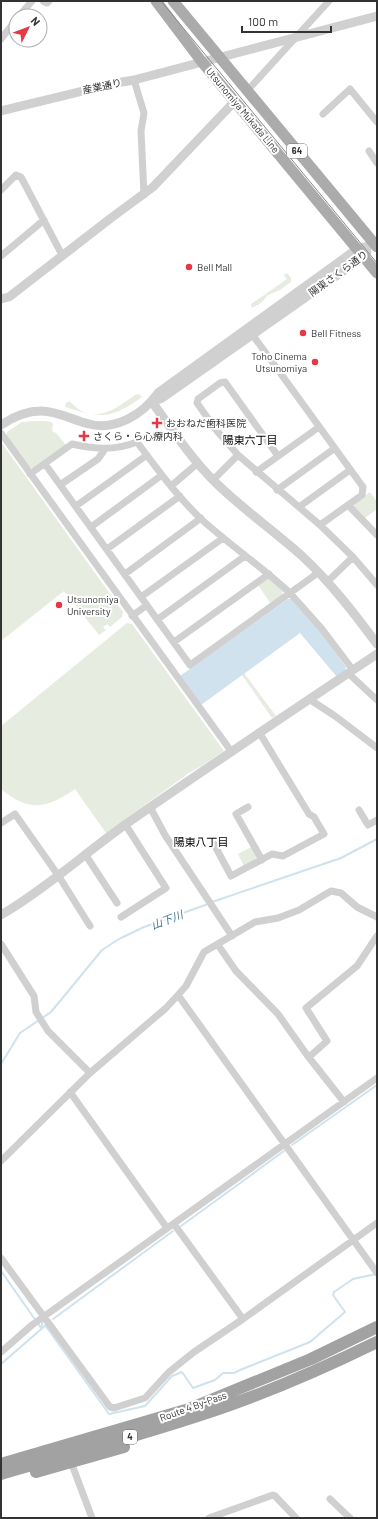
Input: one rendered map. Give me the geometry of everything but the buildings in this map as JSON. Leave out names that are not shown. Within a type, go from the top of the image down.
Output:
[{"type":"highway","name":"Route 4 By-Pass","points":[[223,1401],[377,1327]]},
{"type":"highway","name":"Route 4 By-Pass","points":[[1,1464],[32,1460],[134,1435],[223,1401],[308,1374],[377,1342]]},
{"type":"highway","points":[[1,1457],[185,1404],[223,1401]]},
{"type":"highway","points":[[1,1482],[136,1443],[194,1423],[223,1401]]},
{"type":"highway","name":"Route 4 By-Pass","points":[[1,1474],[32,1460]]},
{"type":"main road","name":"Utsunomiya Mukada Line","points":[[156,1],[202,62],[377,273]]},
{"type":"main road","name":"Utsunomiya Mukada Line","points":[[173,1],[376,244]]},
{"type":"street","points":[[43,1],[47,3],[49,1]]},
{"type":"street","points":[[247,91],[296,36],[330,1]]},
{"type":"street","points":[[220,57],[377,16]]},
{"type":"street","points":[[1,39],[8,30]]},
{"type":"street","name":"産業通り","points":[[1,110],[134,80],[220,57]]},
{"type":"street","points":[[134,80],[144,112],[141,131],[144,195]]},
{"type":"street","points":[[323,114],[350,89],[377,122]]},
{"type":"street","points":[[1,299],[9,297],[110,218],[144,195],[235,101]]},
{"type":"street","points":[[369,151],[377,163]]},
{"type":"street","points":[[1,190],[16,175],[21,177],[62,255]]},
{"type":"street","points":[[1,256],[44,220]]},
{"type":"street","name":"陽東さくら通り","points":[[152,402],[158,393],[360,253],[376,244]]},
{"type":"street","name":"陽東さくら通り","points":[[1,425],[13,417],[21,414],[40,411],[54,413],[90,424],[112,424],[132,417],[152,402],[162,398],[252,334],[360,253]]},
{"type":"street","points":[[252,334],[363,487],[362,495],[320,525]]},
{"type":"street","points":[[278,456],[225,382],[220,383],[198,399],[197,403],[238,456],[320,525],[377,585]]},
{"type":"street","points":[[152,402],[198,463],[213,480],[241,506],[282,539],[319,572],[345,601],[377,644]]},
{"type":"street","points":[[256,472],[319,427]]},
{"type":"street","points":[[1,433],[231,751]]},
{"type":"street","points":[[30,474],[72,444],[105,449],[125,447],[137,442],[162,476],[201,518],[223,538],[269,574],[290,594],[322,629],[350,672],[377,700]]},
{"type":"street","points":[[277,490],[335,448]]},
{"type":"street","points":[[60,485],[98,459],[105,449]]},
{"type":"street","points":[[76,506],[147,455]]},
{"type":"street","points":[[213,480],[238,456]]},
{"type":"street","points":[[171,486],[198,463]]},
{"type":"street","points":[[45,464],[190,665],[319,572]]},
{"type":"street","points":[[299,507],[350,470]]},
{"type":"street","points":[[91,527],[162,476]]},
{"type":"street","points":[[107,549],[180,496]]},
{"type":"street","points":[[348,505],[377,535]]},
{"type":"street","points":[[125,574],[201,518]]},
{"type":"street","points":[[141,597],[223,538]]},
{"type":"street","points":[[158,619],[245,556]]},
{"type":"street","points":[[328,581],[353,558]]},
{"type":"street","points":[[174,642],[269,574]]},
{"type":"street","points":[[132,616],[147,605]]},
{"type":"street","points":[[1,915],[23,902],[125,824],[259,732],[377,654]]},
{"type":"street","points":[[309,699],[335,716],[377,748]]},
{"type":"street","points":[[214,844],[231,876],[272,854],[283,856],[324,834],[314,817],[309,814],[259,732]]},
{"type":"street","points":[[150,807],[165,835],[232,936]]},
{"type":"street","points":[[248,807],[236,814],[262,860]]},
{"type":"street","points":[[359,810],[368,825],[377,820]]},
{"type":"street","points":[[1,823],[15,814],[58,875],[90,926]]},
{"type":"street","points":[[121,917],[166,888],[125,824]]},
{"type":"street","points":[[85,854],[117,903]]},
{"type":"street","points":[[1,1161],[90,1073],[166,1008],[186,986],[204,952],[255,922],[278,918],[299,910],[331,891],[341,893],[357,907],[377,917]]},
{"type":"street","points":[[308,1057],[327,1041],[306,1008],[357,966],[377,937]]},
{"type":"street","points":[[1,944],[34,996],[36,1012],[48,1031],[90,1073]]},
{"type":"street","points":[[218,945],[236,971],[278,1014],[308,1057],[344,1102]]},
{"type":"street","points":[[178,995],[377,1273]]},
{"type":"street","points":[[1,1352],[32,1325],[377,1078]]},
{"type":"street","points":[[70,1092],[167,1228]]},
{"type":"street","points":[[1,1258],[110,1407],[114,1408],[145,1398],[169,1372],[194,1352],[243,1319],[377,1223]]},
{"type":"street","points":[[174,1224],[243,1319]]},
{"type":"street","points":[[71,1462],[92,1518]]},
{"type":"street","points":[[209,1518],[273,1495],[296,1518]]},
{"type":"street","points":[[330,1499],[350,1518]]},
{"type":"shaded area","points":[[287,273],[291,278],[291,282],[280,290],[268,295],[261,303],[252,308],[251,304],[287,279],[284,275]]},
{"type":"shaded area","points":[[139,394],[142,397],[121,410],[113,413],[105,415],[90,414],[110,411],[135,395]]},
{"type":"shaded area","points":[[69,401],[81,411],[88,413],[65,407],[66,403]]},
{"type":"shaded area","points":[[47,421],[53,423],[52,431],[56,433],[66,445],[33,468],[30,468],[7,436],[7,432],[22,422]]},
{"type":"shaded area","points":[[1,442],[123,612],[122,617],[110,627],[107,624],[103,627],[106,630],[99,635],[64,591],[1,641]]},
{"type":"shaded area","points":[[370,492],[377,502],[377,509],[365,518],[354,507],[355,503]]},
{"type":"shaded area","points":[[267,579],[271,579],[283,591],[282,595],[271,604],[258,585]]},
{"type":"shaded area","points":[[127,623],[132,624],[224,751],[189,773],[106,833],[75,789],[55,801],[38,805],[20,802],[1,789],[1,726]]},
{"type":"shaded area","points":[[244,673],[276,716],[272,718],[242,675]]},
{"type":"shaded area","points":[[251,847],[257,856],[244,866],[238,854]]},
{"type":"water","points":[[288,599],[292,599],[318,628],[346,667],[345,671],[337,677],[300,633],[201,705],[180,676]]},
{"type":"waterway","name":"山下川","points":[[212,902],[341,858],[377,839]]},
{"type":"waterway","name":"山下川","points":[[1,1064],[20,1033],[51,1012],[102,950],[119,939],[144,927],[208,904]]},
{"type":"waterway","points":[[292,1145],[377,1085]]},
{"type":"waterway","points":[[181,1226],[284,1151]]},
{"type":"waterway","points":[[53,1319],[173,1231]]},
{"type":"waterway","points":[[1,1271],[41,1328]]},
{"type":"waterway","points":[[45,1325],[109,1414],[145,1406],[172,1376],[182,1372],[193,1388],[215,1380],[223,1373],[234,1373],[310,1342],[345,1312],[333,1295],[334,1292],[353,1279],[376,1274]]},
{"type":"waterway","points":[[41,1328],[43,1321]]},
{"type":"waterway","points":[[1,1364],[46,1325]]},
{"type":"tram line","points":[[161,1],[377,263]]},
{"type":"place","name":"Bell Mall","points":[[189,267]]},
{"type":"place","name":"Bell Fitness","points":[[303,333]]},
{"type":"place","name":"Toho Cinema Utsunomiya","points":[[315,362]]},
{"type":"place","name":"おおねだ歯科医院","points":[[157,423]]},
{"type":"place","name":"さくら・ら心療内科","points":[[84,436]]},
{"type":"place","name":"Utsunomiya University","points":[[59,605]]},
{"type":"district","name":"陽東六丁目","points":[[250,440]]},
{"type":"district","name":"陽東八丁目","points":[[201,842]]}]
